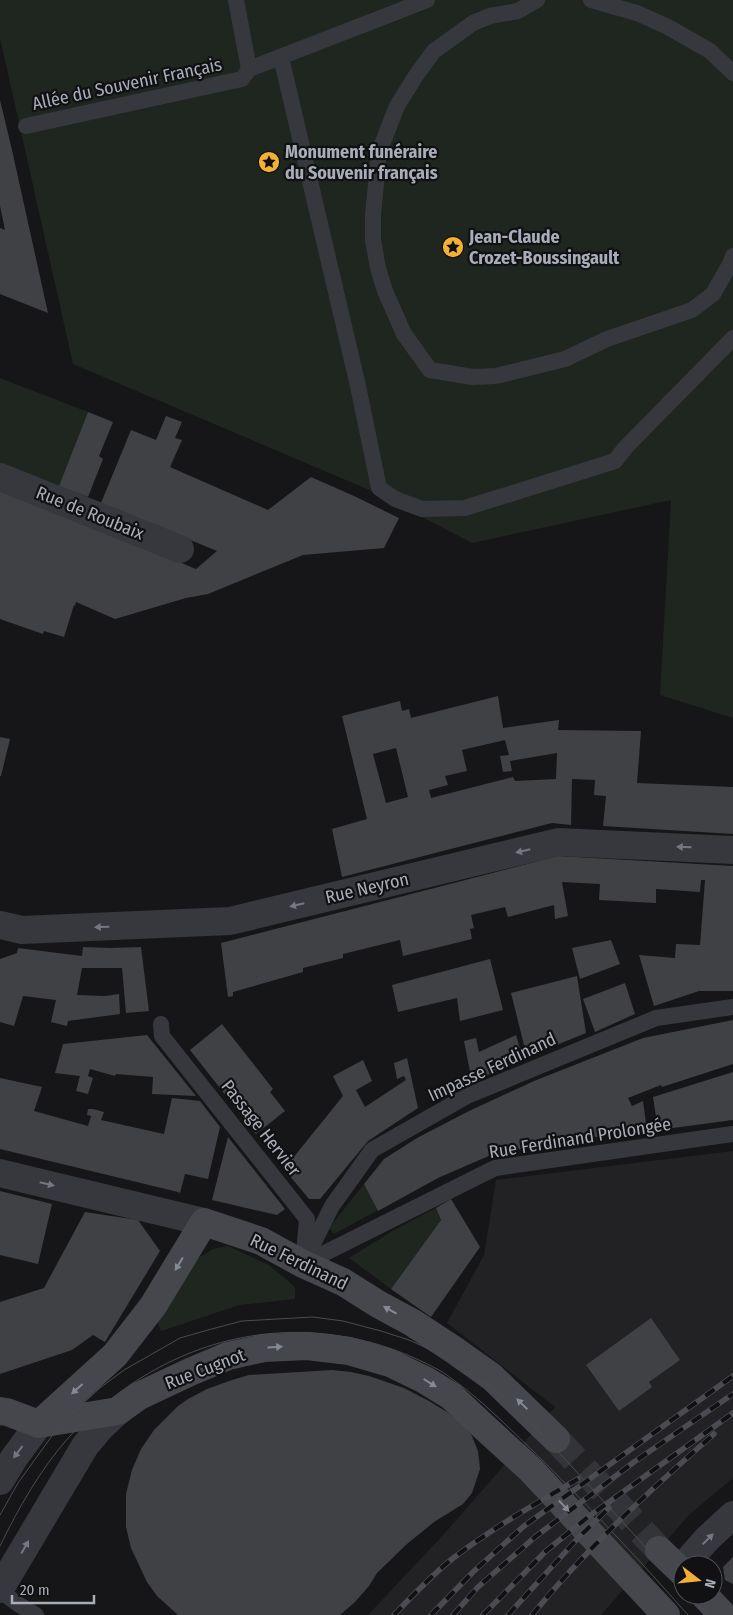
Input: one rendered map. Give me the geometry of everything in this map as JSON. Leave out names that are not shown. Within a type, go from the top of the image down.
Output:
[{"type":"main road","name":"Rue Ferdinand","points":[[204,1222],[261,1241],[303,1264],[343,1282],[413,1323],[492,1377],[556,1438]]},
{"type":"main road","points":[[40,1424],[115,1355],[153,1306],[204,1222]]},
{"type":"main road","name":"Rue Cugnot","points":[[0,1411],[40,1424],[118,1411],[139,1396],[228,1356],[264,1348],[307,1346],[349,1351],[390,1363],[425,1380],[458,1402],[531,1470],[666,1615]]},
{"type":"main road","points":[[659,1550],[673,1562]]},
{"type":"main road","points":[[714,1605],[723,1615]]},
{"type":"street","name":"Rue de Roubaix","points":[[0,477],[180,549]]},
{"type":"street","name":"Rue Neyron","points":[[0,925],[22,930],[230,921],[558,842],[733,850]]},
{"type":"street","name":"Rue Ferdinand","points":[[0,1172],[204,1222]]},
{"type":"street","points":[[0,1590],[85,1446],[118,1411]]},
{"type":"street","points":[[0,1481],[14,1458],[40,1424]]},
{"type":"street","points":[[694,1555],[707,1539],[733,1515]]},
{"type":"lane","points":[[236,0],[249,69]]},
{"type":"lane","name":"Allée du Souvenir Français","points":[[26,126],[242,79],[249,69],[427,0]]},
{"type":"lane","points":[[537,0],[518,10],[490,16],[473,23],[434,51],[398,106],[380,152],[373,215],[373,240],[378,268],[385,291],[404,334],[430,370],[474,377],[496,376],[565,359],[607,339],[692,310],[713,294],[733,256]]},
{"type":"lane","points":[[591,0],[637,14],[668,27],[710,51],[733,73]]},
{"type":"lane","points":[[281,58],[380,488],[394,499],[422,509],[465,508],[614,461],[733,338]]},
{"type":"lane","name":"Impasse Ferdinand","points":[[303,1264],[332,1206],[372,1150],[467,1096],[656,1018],[733,1007]]},
{"type":"lane","name":"Passage Hervier","points":[[161,1024],[162,1036],[307,1218],[303,1264]]},
{"type":"lane","name":"Rue Ferdinand Prolongée","points":[[303,1264],[494,1168],[733,1134]]},
{"type":"lane","points":[[0,1590],[36,1615]]},
{"type":"shaded area","points":[[0,0],[733,0],[733,718],[660,695],[671,500],[472,543],[374,492],[73,364],[0,38]]},
{"type":"shaded area","points":[[0,378],[88,412],[59,486],[0,463]]},
{"type":"shaded area","points":[[733,1151],[733,1478],[689,1515],[601,1615],[368,1615],[444,1534],[555,1407],[447,1323],[484,1255],[496,1180]]},
{"type":"shaded area","points":[[364,1184],[378,1210],[334,1234],[329,1228]]},
{"type":"shaded area","points":[[436,1208],[441,1220],[391,1289],[349,1258],[394,1230]]},
{"type":"shaded area","points":[[228,1246],[269,1265],[295,1287],[295,1299],[239,1305],[161,1331],[157,1321],[198,1258],[213,1249]]},
{"type":"building","points":[[0,100],[48,313],[0,294],[0,228],[5,230],[0,206]]},
{"type":"building","points":[[88,412],[113,422],[99,456],[103,459],[88,497],[59,486]]},
{"type":"building","points":[[166,416],[182,422],[175,438],[182,440],[170,467],[268,510],[311,477],[399,518],[384,548],[303,555],[208,594],[186,598],[115,619],[76,602],[64,637],[44,631],[43,634],[0,619],[0,487],[196,569],[217,551],[101,503],[131,430],[156,440]]},
{"type":"building","points":[[498,696],[503,728],[559,720],[558,730],[641,731],[637,783],[733,787],[733,834],[603,826],[606,796],[594,795],[595,780],[572,779],[571,825],[552,823],[342,877],[332,829],[367,819],[342,716],[400,701],[402,711],[409,709],[411,718]],"holes":[[[505,740],[509,755],[500,756],[503,772],[512,771],[510,761],[557,753],[556,779],[515,781],[513,777],[431,798],[429,790],[448,785],[445,776],[467,771],[462,750]],[[396,748],[408,797],[386,803],[373,754]]]},
{"type":"building","points":[[0,737],[10,739],[1,776],[0,776]]},
{"type":"building","points":[[558,856],[733,866],[733,991],[699,991],[654,1006],[639,955],[675,958],[676,944],[700,945],[705,880],[701,880],[700,892],[656,889],[656,903],[599,900],[600,884],[562,882],[568,916],[555,919],[554,905],[508,917],[505,907],[471,915],[474,928],[470,929],[472,939],[403,956],[400,940],[343,954],[343,958],[303,968],[303,972],[233,992],[233,996],[228,997],[221,943]]},
{"type":"building","points":[[611,940],[620,964],[580,979],[572,948]]},
{"type":"building","points":[[83,947],[141,947],[149,1011],[126,1013],[122,968],[82,968],[77,995],[105,996],[119,994],[120,1014],[68,1021],[67,1026],[51,1022],[56,1000],[23,996],[14,1026],[0,1022],[0,959],[17,953],[18,948],[82,956]]},
{"type":"building","points":[[490,959],[503,1010],[460,1021],[457,998],[398,1012],[392,985]]},
{"type":"building","points":[[577,976],[586,1033],[527,1057],[511,993]]},
{"type":"building","points":[[625,983],[635,1014],[595,1032],[583,999]]},
{"type":"building","points":[[733,1020],[733,1064],[662,1087],[661,1085],[628,1098],[632,1106],[643,1101],[647,1131],[561,1141],[491,1155],[438,1178],[378,1211],[364,1184],[384,1159],[417,1138],[534,1081],[643,1038]]},
{"type":"building","points":[[222,1024],[273,1089],[270,1092],[285,1111],[256,1134],[190,1050]]},
{"type":"building","points":[[147,1035],[196,1096],[152,1094],[153,1077],[116,1074],[115,1076],[90,1069],[88,1076],[93,1078],[88,1094],[76,1091],[80,1076],[55,1073],[63,1044]]},
{"type":"building","points":[[516,1035],[523,1059],[472,1082],[464,1041],[476,1038],[479,1052]]},
{"type":"building","points":[[407,1058],[418,1108],[368,1141],[320,1199],[309,1199],[284,1169],[343,1096],[333,1076],[363,1060],[372,1081],[356,1090],[365,1107],[406,1080],[404,1076],[397,1079],[394,1063]]},
{"type":"building","points":[[733,1072],[733,1120],[658,1130],[653,1097]]},
{"type":"building","points":[[0,1078],[42,1087],[34,1111],[88,1126],[91,1116],[87,1115],[88,1109],[93,1109],[104,1112],[101,1120],[164,1134],[172,1098],[200,1101],[220,1127],[208,1179],[185,1174],[180,1193],[0,1149]]},
{"type":"building","points":[[228,1137],[285,1209],[277,1215],[212,1200]]},
{"type":"building","points":[[0,1191],[52,1204],[38,1264],[0,1255]]},
{"type":"building","points":[[451,1199],[480,1247],[431,1317],[391,1289],[441,1220],[436,1208]]},
{"type":"building","points":[[85,1212],[138,1220],[160,1251],[105,1342],[93,1335],[72,1350],[0,1374],[0,1302],[44,1288]]},
{"type":"building","points":[[651,1318],[680,1360],[649,1382],[652,1387],[619,1411],[586,1365]]},
{"type":"building","points":[[332,1370],[369,1376],[404,1388],[447,1412],[462,1424],[471,1434],[478,1451],[480,1469],[472,1493],[463,1504],[434,1522],[407,1544],[377,1573],[355,1602],[340,1615],[178,1615],[157,1596],[147,1582],[131,1548],[126,1527],[126,1494],[132,1470],[141,1449],[154,1430],[178,1406],[207,1389],[249,1375]]},
{"type":"building","points":[[733,1557],[733,1584],[725,1580],[723,1567]]},
{"type":"tunnel","points":[[556,1439],[659,1550]]},
{"type":"tram line","points":[[0,1515],[18,1483],[54,1433],[66,1419],[100,1388],[124,1370],[180,1338],[208,1330],[242,1321],[313,1317],[343,1321],[409,1340],[442,1355],[500,1394],[531,1422],[673,1577]]},
{"type":"tram line","points":[[0,1546],[31,1489],[58,1450],[91,1416],[129,1386],[170,1362],[213,1345],[257,1335],[302,1332],[347,1337],[393,1349],[448,1376],[486,1406],[550,1467],[688,1615]]},
{"type":"tram line","points":[[698,1605],[708,1615]]},
{"type":"railway","points":[[431,1615],[473,1572],[524,1526],[733,1376]]},
{"type":"railway","points":[[453,1615],[478,1587],[535,1537],[634,1462],[733,1394]]},
{"type":"railway","points":[[483,1615],[546,1551],[588,1517],[733,1413]]},
{"type":"railway","points":[[532,1615],[574,1566],[619,1521],[714,1434]]},
{"type":"railway","points":[[394,1615],[452,1559],[482,1537],[578,1479]]},
{"type":"railway","points":[[508,1615],[578,1538],[609,1508]]},
{"type":"place","name":"Monument funéraire du Souvenir français","points":[[269,162]]},
{"type":"place","name":"Jean-Claude Crozet-Boussingault","points":[[453,247]]}]
